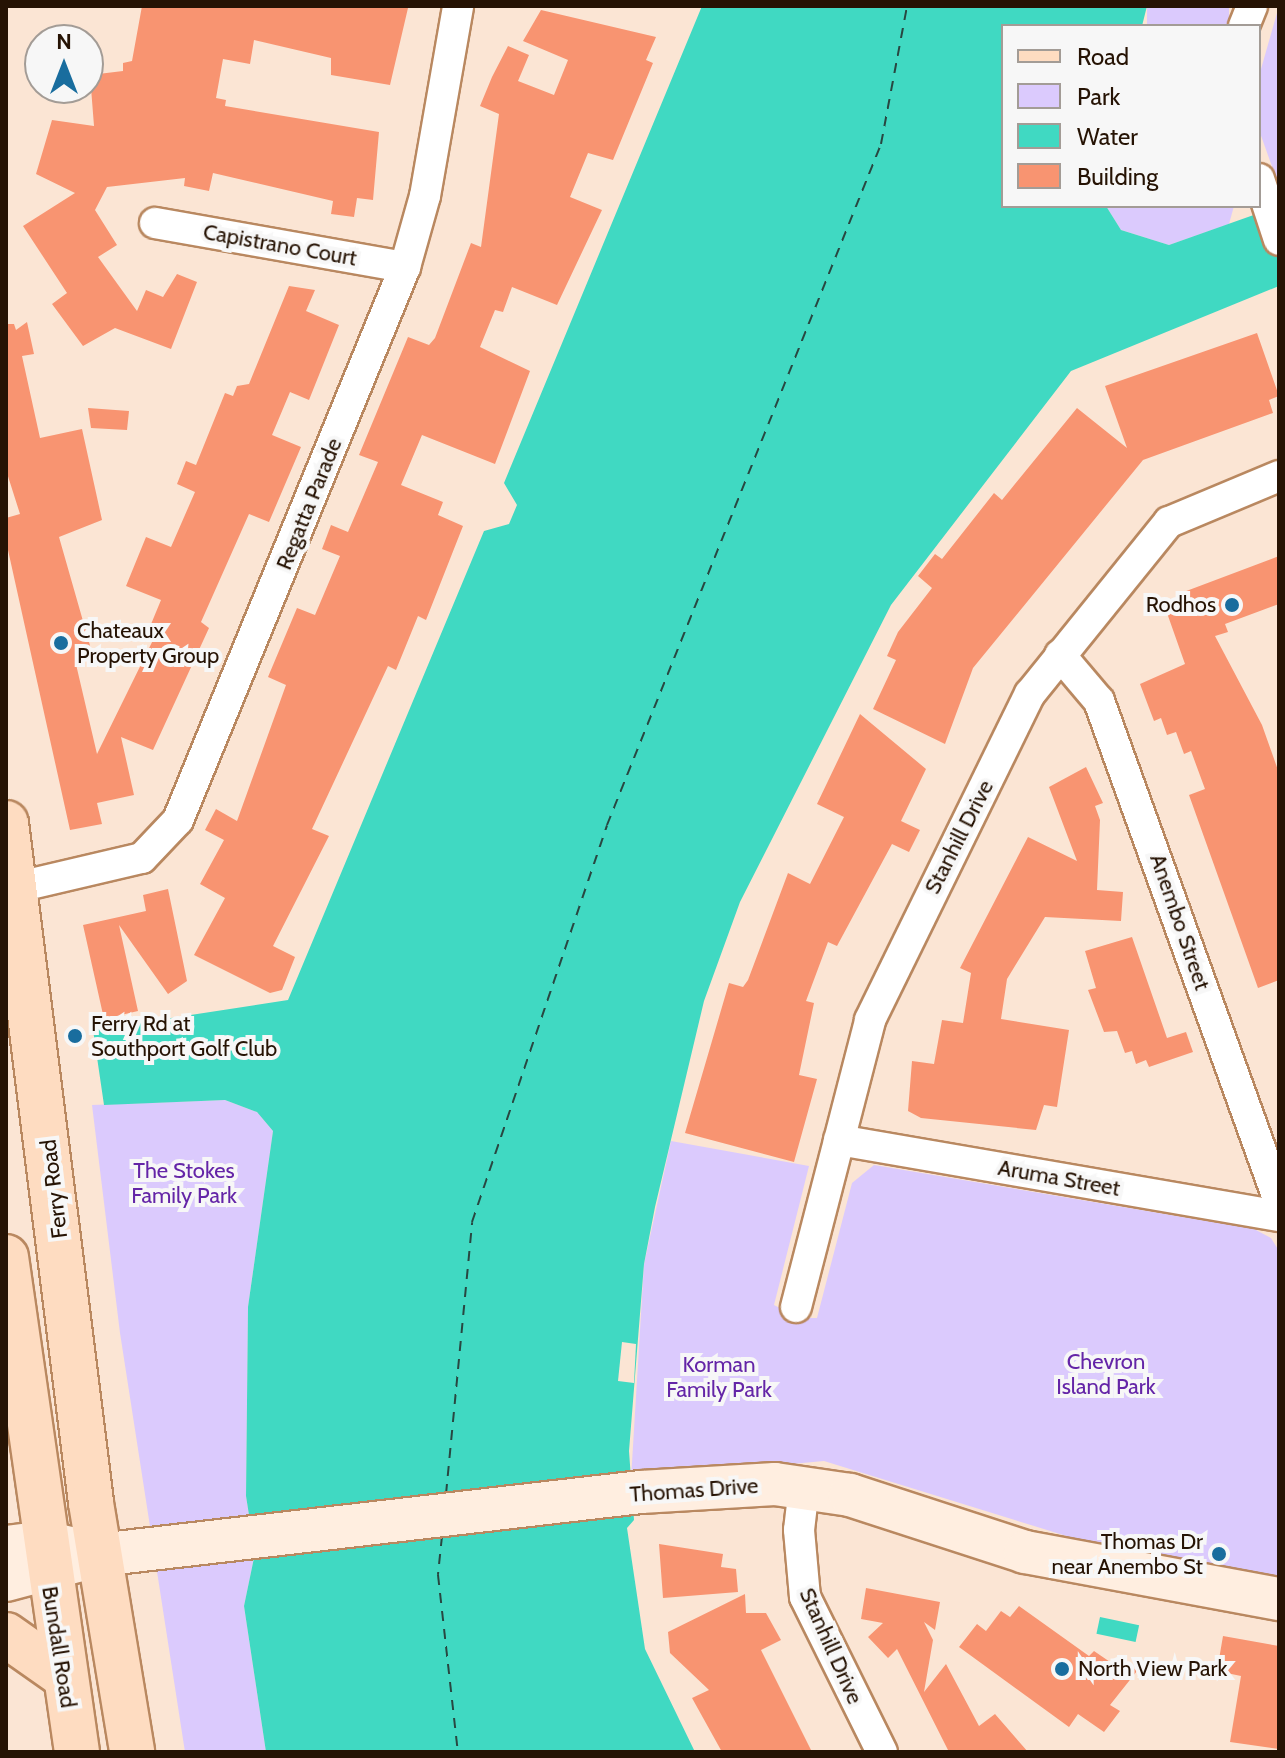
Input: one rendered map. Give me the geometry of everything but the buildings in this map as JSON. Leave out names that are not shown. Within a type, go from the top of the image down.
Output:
[{"type":"main road","name":"Ferry Road","points":[[6,823],[18,887],[99,1555]]},
{"type":"main road","points":[[6,1257],[26,1561]]},
{"type":"main road","name":"Thomas Drive","points":[[26,1561],[208,1545],[641,1492],[804,1487],[1025,1552],[1279,1599]]},
{"type":"main road","points":[[99,1555],[132,1752]]},
{"type":"main road","name":"Bundall Road","points":[[26,1561],[63,1675],[77,1752]]},
{"type":"main road","points":[[6,1635],[63,1675]]},
{"type":"street","name":"Regatta Parade","points":[[18,887],[126,864],[158,847],[173,829],[405,267],[423,207],[458,6]]},
{"type":"street","points":[[1261,185],[1279,240]]},
{"type":"street","name":"Capistrano Court","points":[[155,223],[405,267]]},
{"type":"street","name":"Stanhill Drive","points":[[796,1307],[879,998],[1024,705],[1060,655],[1176,516],[1279,476]]},
{"type":"street","name":"Anembo Street","points":[[1060,655],[1099,701],[1279,1201]]},
{"type":"street","name":"Aruma Street","points":[[839,1140],[1279,1216]]},
{"type":"street","name":"Stanhill Drive","points":[[804,1487],[799,1530],[805,1597],[882,1752]]},
{"type":"green space","points":[[1147,6],[1229,6],[1229,24],[1147,24]]},
{"type":"green space","points":[[1279,6],[1279,186],[1261,136],[1261,69]]},
{"type":"green space","points":[[1107,208],[1233,208],[1229,224],[1169,245],[1121,230]]},
{"type":"green space","name":"The Stokes Family Park","points":[[225,1100],[257,1112],[273,1131],[248,1307],[246,1496],[255,1553],[244,1606],[266,1752],[185,1752],[120,1333],[92,1105]]},
{"type":"green space","name":"Chevron Island Park","points":[[671,1141],[809,1166],[774,1305],[799,1318],[817,1318],[852,1183],[874,1165],[1254,1229],[1271,1238],[1279,1251],[1279,1578],[1089,1543],[824,1461],[631,1479],[644,1264]]},
{"type":"water","points":[[702,6],[1147,6],[1142,24],[1001,24],[1001,208],[1107,208],[1121,230],[1169,245],[1279,206],[1279,286],[1071,371],[891,605],[740,902],[704,1001],[655,1207],[644,1264],[629,1451],[634,1520],[627,1528],[645,1649],[695,1752],[266,1752],[244,1606],[255,1553],[246,1496],[248,1307],[273,1131],[257,1112],[225,1100],[104,1105],[93,1030],[288,1000],[484,531],[509,524],[517,505],[504,483]]},
{"type":"water","points":[[1100,1617],[1139,1625],[1136,1642],[1096,1634]]},
{"type":"pier","points":[[622,1342],[636,1344],[634,1383],[618,1381]]},
{"type":"ferry route","points":[[446,1494],[472,1222],[607,825],[881,144],[907,6]]},
{"type":"ferry route","points":[[442,1536],[438,1575],[458,1752]]},
{"type":"place","name":"Rodhos","points":[[1232,605]]},
{"type":"place","name":"Chateaux Property Group","points":[[61,643]]},
{"type":"place","name":"Ferry Rd at Southport Golf Club","points":[[75,1036]]},
{"type":"place","name":"Thomas Dr near Anembo St","points":[[1219,1554]]},
{"type":"place","name":"North View Park","points":[[1062,1669]]},
{"type":"park label","name":"Korman Family Park","points":[[719,1376]]}]
